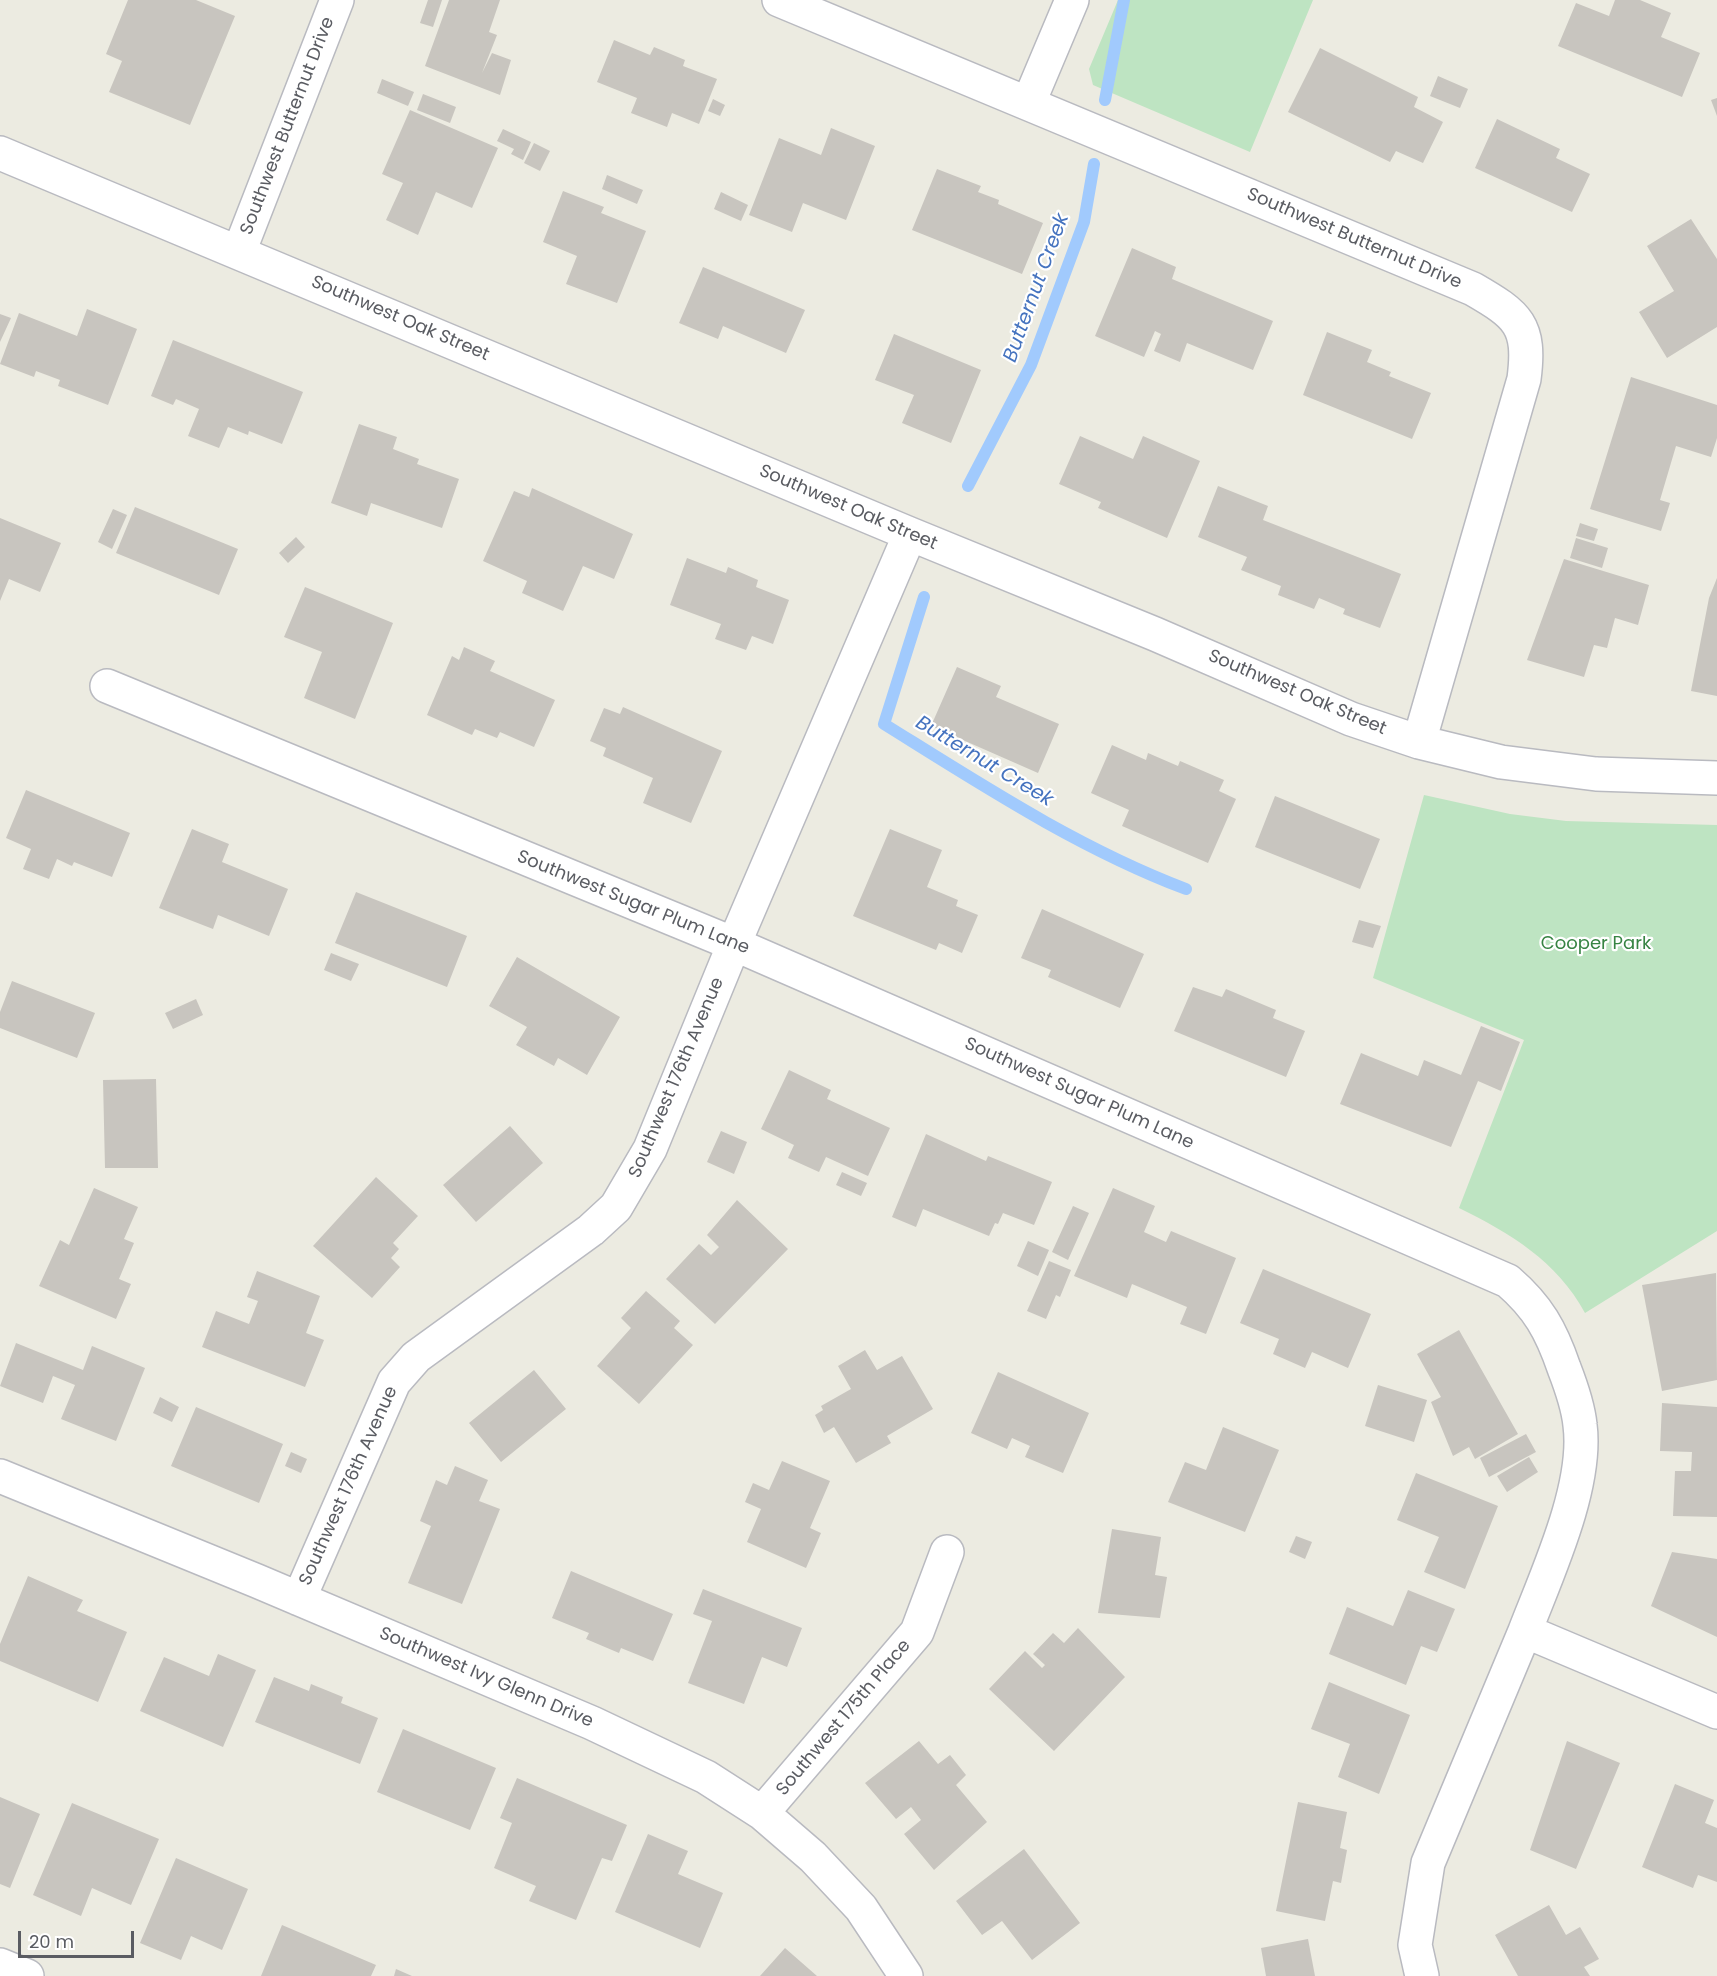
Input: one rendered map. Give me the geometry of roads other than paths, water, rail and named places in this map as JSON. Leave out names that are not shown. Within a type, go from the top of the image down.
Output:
[{"type":"street","name":"Southwest Butternut Drive","points":[[238,252],[337,0]]},
{"type":"street","name":"Southwest Butternut Drive","points":[[779,0],[1029,102],[1473,289],[1507,308],[1520,327],[1527,349],[1524,379],[1419,742]]},
{"type":"street","points":[[1029,102],[1072,0]]},
{"type":"street","name":"Southwest Oak Street","points":[[0,153],[910,534],[1155,634],[1351,719],[1419,742],[1501,762],[1596,774],[1717,777]]},
{"type":"street","name":"Southwest 176th Avenue","points":[[299,1599],[394,1382],[417,1357],[591,1230],[616,1207],[650,1149],[734,944],[910,534]]},
{"type":"street","name":"Southwest Sugar Plum Lane","points":[[107,686],[734,944],[1508,1281],[1532,1302],[1556,1342],[1574,1395],[1580,1425],[1581,1452],[1567,1517],[1526,1631],[1428,1863],[1414,1946],[1422,1976]]},
{"type":"street","name":"Southwest Ivy Glenn Drive","points":[[0,1476],[299,1599],[602,1728],[706,1777],[762,1813],[813,1857],[861,1908],[906,1976]]},
{"type":"street","name":"Southwest 175th Place","points":[[762,1813],[917,1632],[947,1552]]},
{"type":"street","points":[[1526,1631],[1717,1712]]},
{"type":"street","points":[[0,1965],[27,1976]]},
{"type":"waterway","name":"Butternut Creek","points":[[1105,100],[1124,0]]},
{"type":"waterway","name":"Butternut Creek","points":[[968,486],[1031,365],[1084,222],[1094,164]]},
{"type":"waterway","name":"Butternut Creek","points":[[924,597],[884,724],[1069,835],[1146,873],[1186,889]]},
{"type":"park label","name":"Cooper Park","points":[[1596,944]]}]
